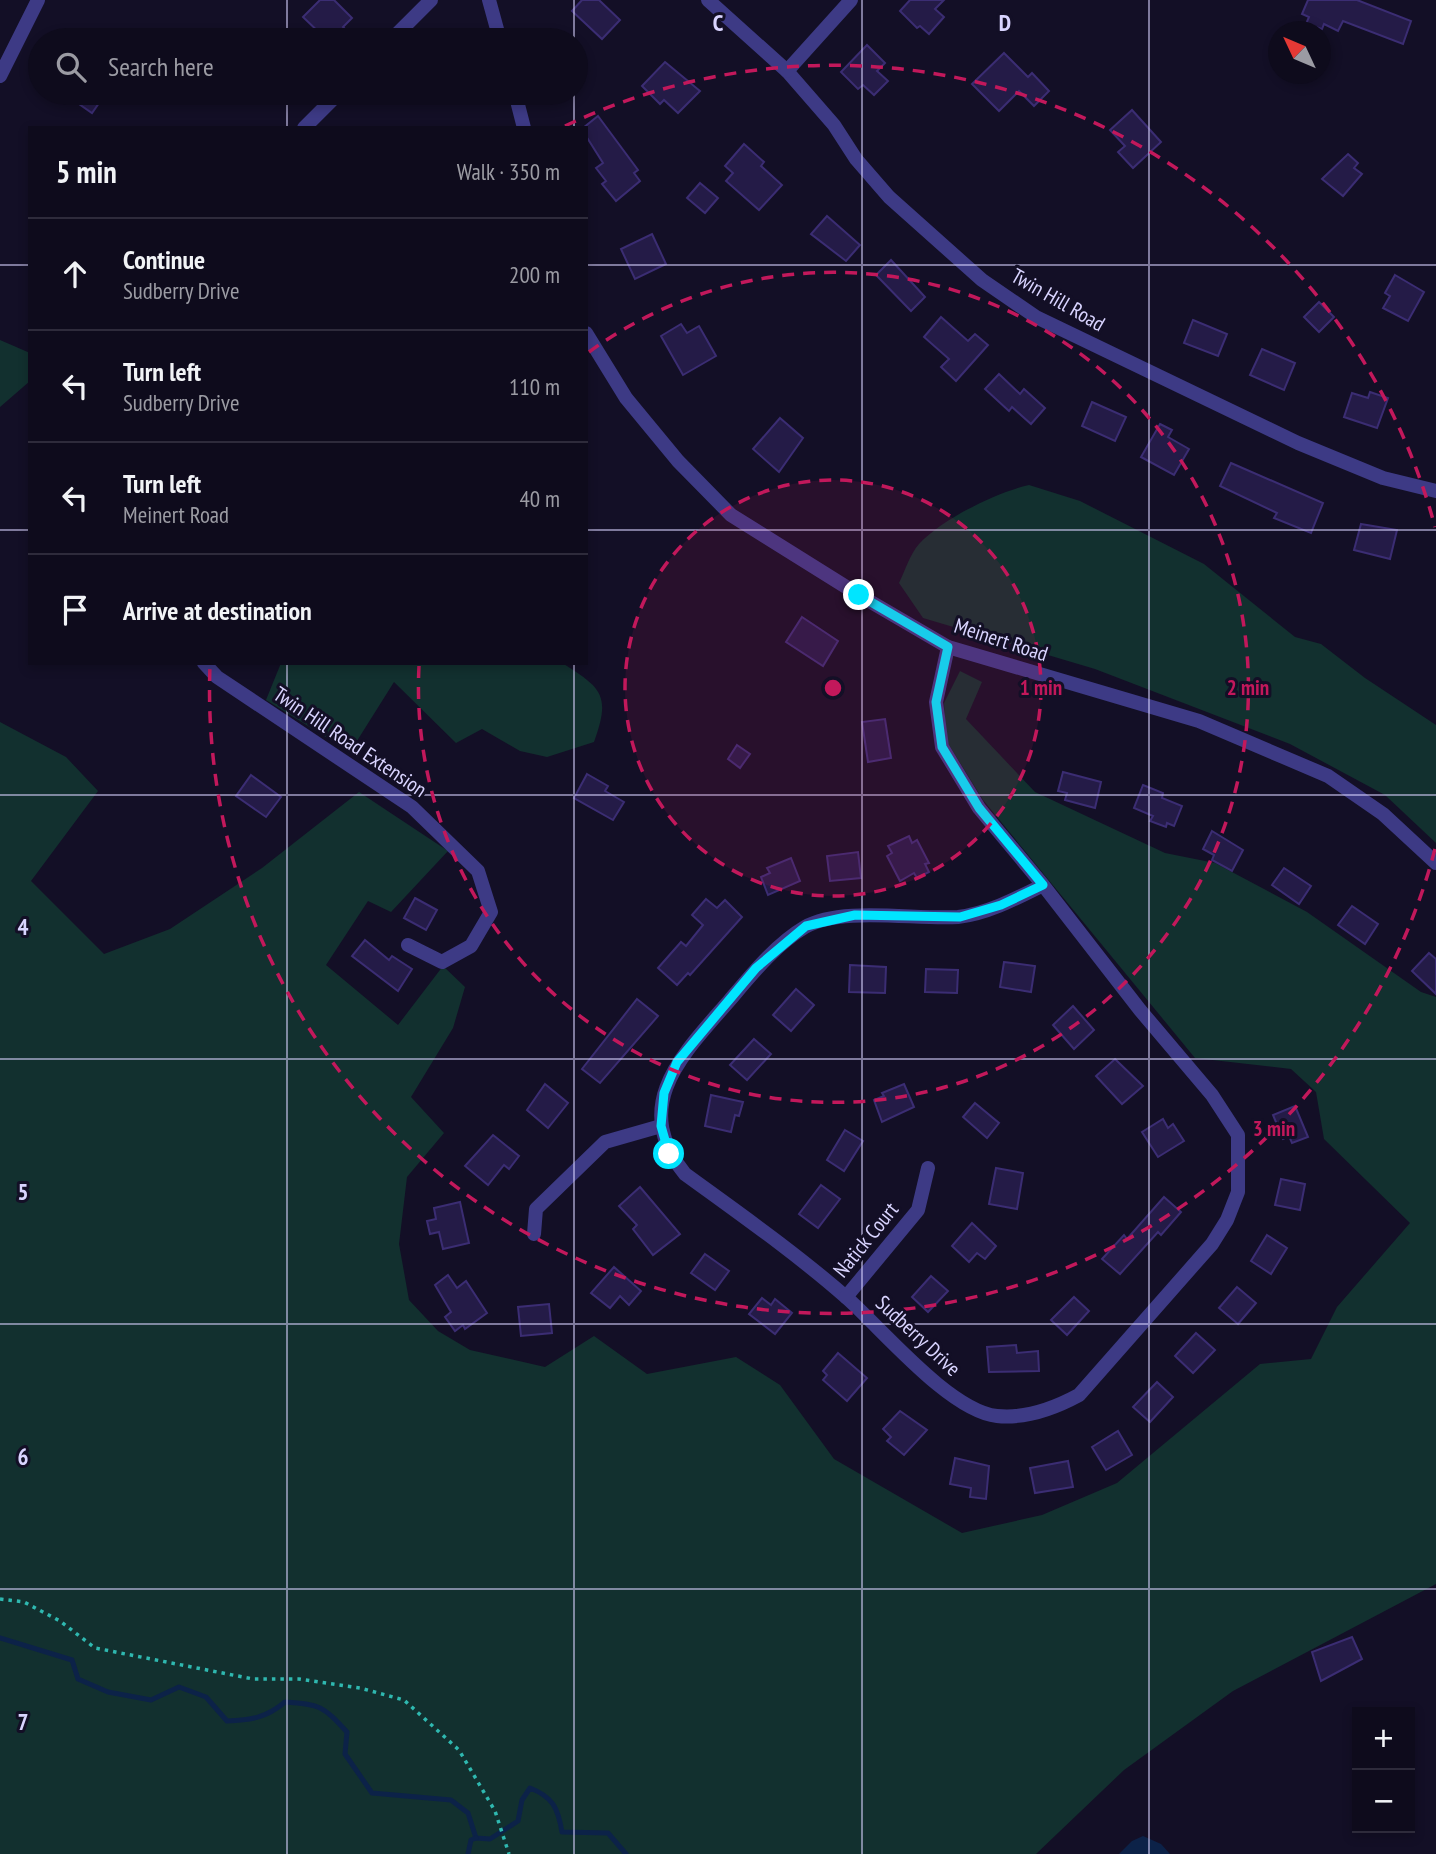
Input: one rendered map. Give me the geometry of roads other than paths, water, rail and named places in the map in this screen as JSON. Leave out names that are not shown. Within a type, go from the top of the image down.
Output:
[{"type":"street","points":[[0,76],[38,0]]},
{"type":"street","points":[[403,28],[431,0]]},
{"type":"street","points":[[489,0],[497,28]]},
{"type":"street","name":"Twin Hill Road","points":[[708,0],[787,71],[834,125],[856,159],[889,197],[982,280],[1036,317],[1298,443],[1383,478],[1436,491]]},
{"type":"street","points":[[787,71],[851,0]]},
{"type":"street","points":[[306,126],[327,105]]},
{"type":"street","points":[[518,105],[523,126]]},
{"type":"street","name":"Meinert Road","points":[[588,336],[626,398],[678,461],[731,515],[948,647],[1199,721],[1328,776],[1382,814],[1436,863]]},
{"type":"street","name":"Sudberry Drive","points":[[948,647],[936,702],[942,747],[979,808],[1043,885],[1140,1010],[1227,1114],[1238,1135],[1238,1192],[1227,1220],[1212,1244],[1079,1395],[1052,1409],[996,1416],[969,1406],[946,1391],[846,1297],[685,1174],[669,1154],[661,1126],[664,1093],[677,1062],[756,968],[806,926],[855,915],[960,917],[1001,905],[1043,885]]},
{"type":"street","name":"Twin Hill Road Extension","points":[[206,665],[217,677],[412,807],[478,871],[491,912],[471,946],[442,962],[408,945]]},
{"type":"street","points":[[534,1234],[536,1209],[605,1142],[661,1126]]},
{"type":"street","name":"Natick Court","points":[[846,1297],[918,1210],[928,1168]]},
{"type":"water","points":[[1143,1836],[1161,1844],[1170,1854],[1119,1854],[1132,1841]]},
{"type":"waterway","points":[[0,1638],[72,1660],[78,1679],[108,1692],[151,1700],[179,1687],[206,1697],[227,1721],[258,1717],[285,1702],[320,1708],[347,1732],[345,1754],[372,1793],[451,1800],[468,1813],[476,1838],[490,1839],[518,1821],[522,1800],[530,1788],[544,1795],[553,1804],[562,1832],[608,1833],[626,1854]]},
{"type":"waterway","points":[[468,1854],[471,1840],[476,1838]]}]
